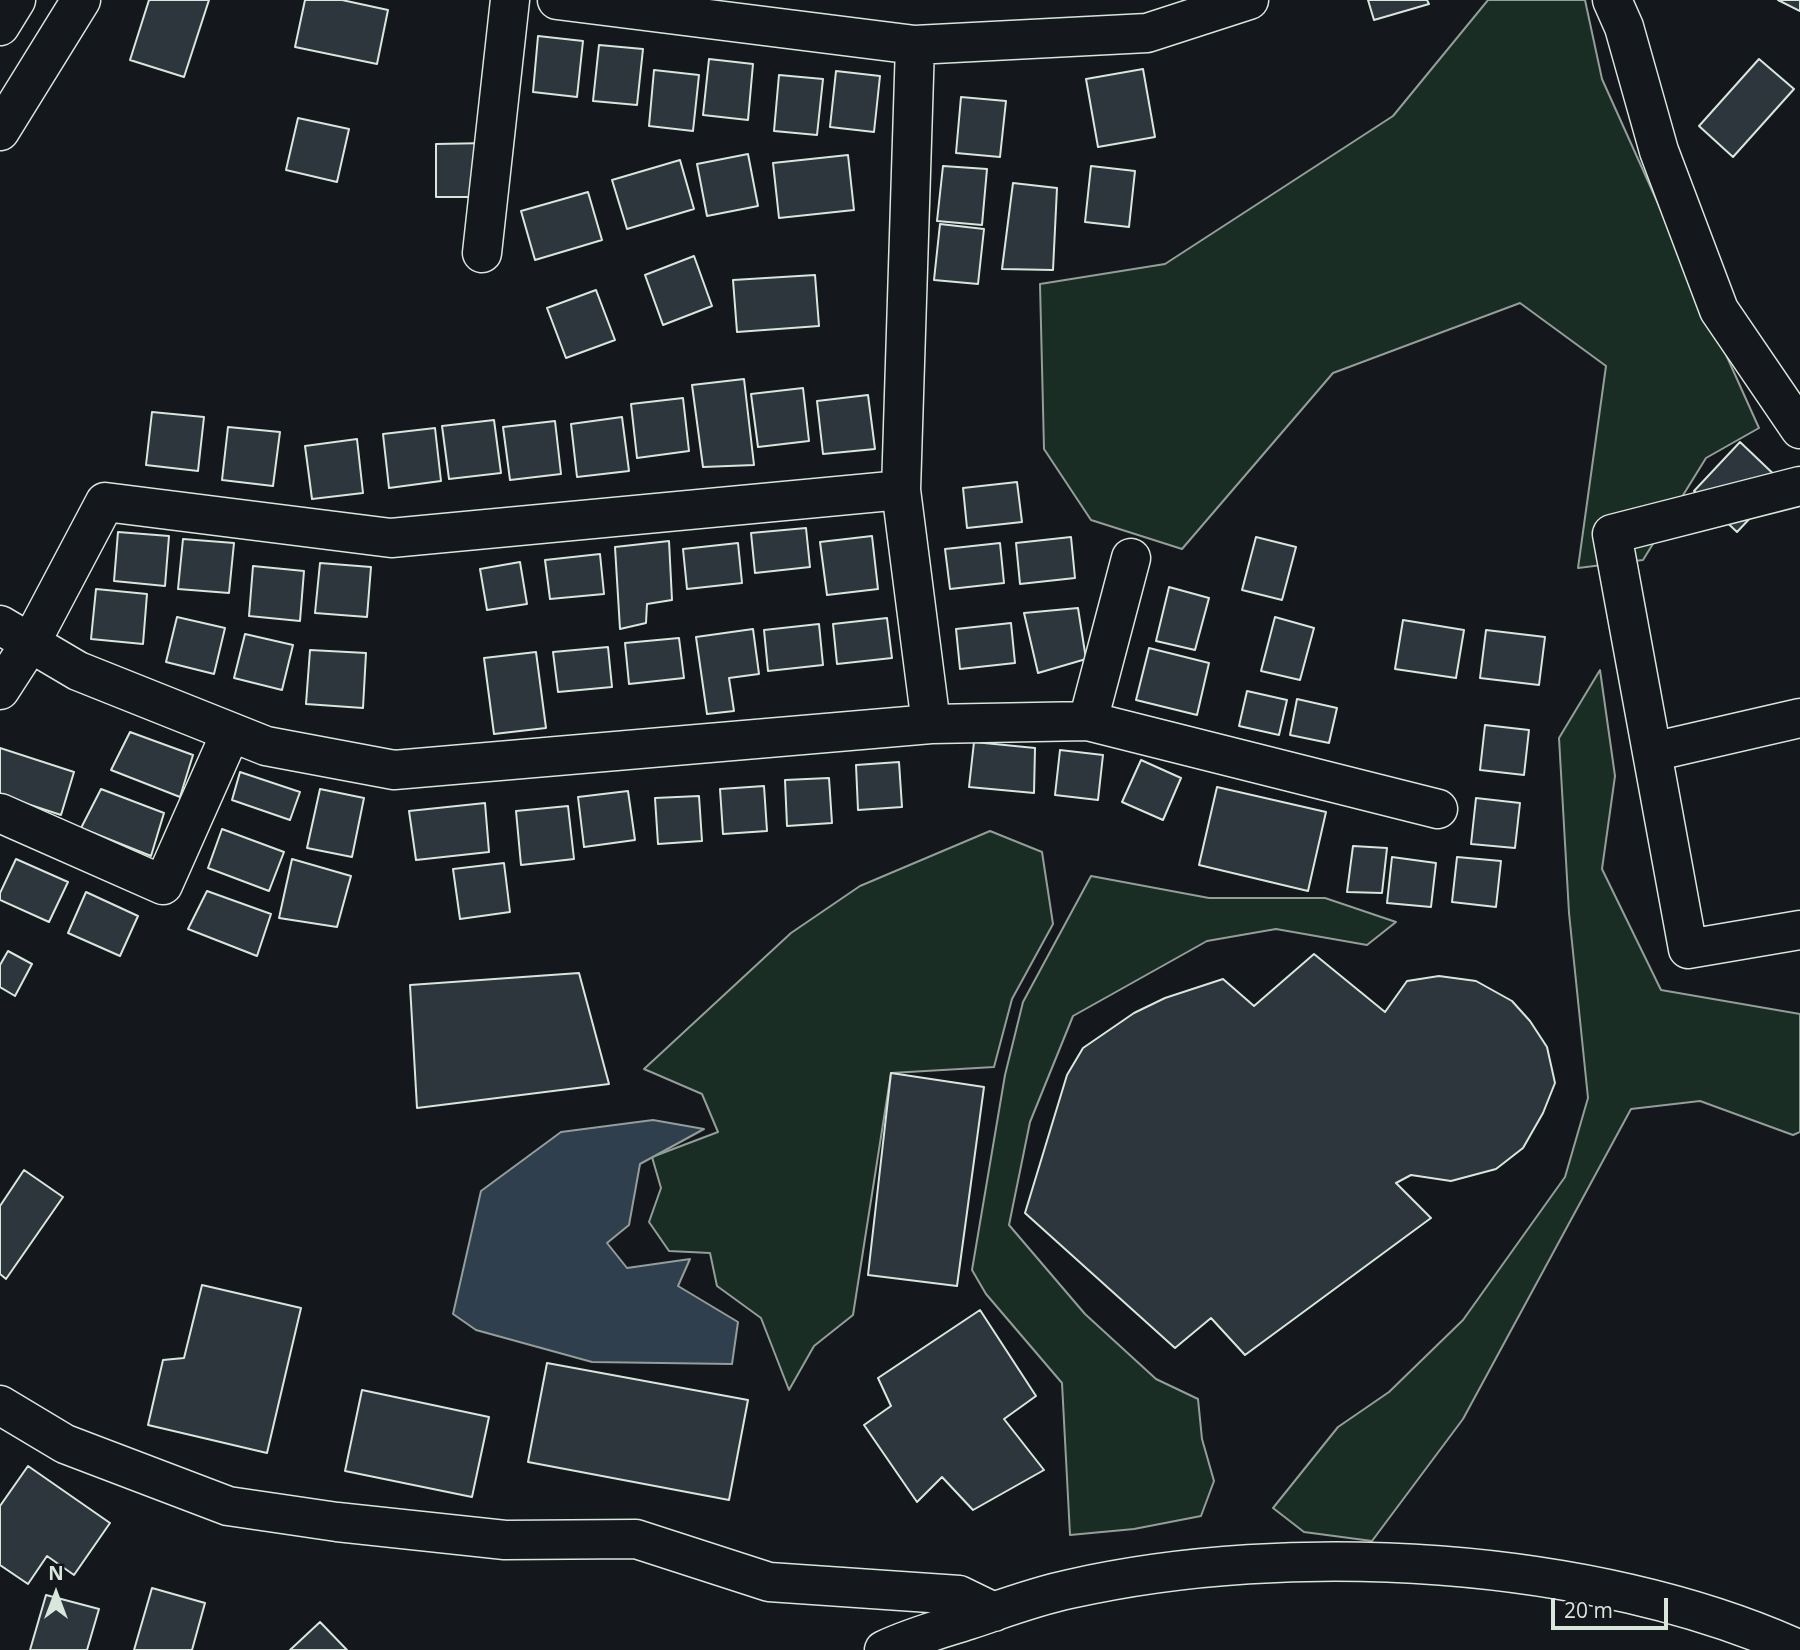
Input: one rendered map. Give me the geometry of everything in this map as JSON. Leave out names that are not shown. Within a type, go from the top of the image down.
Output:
[{"type":"street","points":[[0,26],[16,0]]},
{"type":"street","points":[[0,131],[81,0]]},
{"type":"street","points":[[482,253],[510,0]]},
{"type":"street","points":[[557,0],[675,7],[915,45],[1147,33],[1249,0]]},
{"type":"street","points":[[1612,0],[1624,27],[1659,151],[1718,310],[1800,429]]},
{"type":"street","points":[[915,45],[901,490],[931,724]]},
{"type":"street","points":[[1800,486],[1612,534],[1688,949],[1800,930]]},
{"type":"street","points":[[0,690],[15,633],[105,502],[391,538],[901,490]]},
{"type":"street","points":[[1088,720],[1131,558]]},
{"type":"street","points":[[15,633],[78,671],[266,746],[394,770],[931,724],[1088,720],[1438,809]]},
{"type":"street","points":[[1652,752],[1800,718]]},
{"type":"street","points":[[0,813],[163,885],[231,732]]},
{"type":"street","points":[[0,1405],[65,1444],[228,1506],[337,1522],[505,1540],[636,1539],[769,1582],[959,1595],[994,1612]]},
{"type":"street","points":[[884,1650],[1069,1589],[1177,1570],[1282,1562],[1390,1564],[1493,1571],[1595,1587],[1695,1611],[1800,1650]]},
{"type":"green space","points":[[1488,0],[1585,0],[1602,79],[1759,428],[1706,458],[1643,560],[1578,568],[1606,366],[1520,303],[1333,373],[1182,549],[1091,520],[1044,449],[1040,284],[1165,264],[1393,116]]},
{"type":"green space","points":[[1600,670],[1615,776],[1602,869],[1661,990],[1800,1014],[1800,1132],[1793,1135],[1700,1101],[1631,1109],[1463,1419],[1372,1541],[1304,1532],[1273,1508],[1338,1427],[1389,1392],[1463,1320],[1565,1177],[1588,1098],[1569,913],[1559,738]]},
{"type":"green space","points":[[990,831],[1042,852],[1053,924],[1012,999],[994,1067],[891,1073],[853,1315],[814,1346],[789,1390],[761,1318],[717,1286],[710,1253],[669,1251],[649,1222],[661,1188],[652,1157],[718,1132],[702,1094],[644,1069],[791,933],[860,886]]},
{"type":"green space","points":[[1091,876],[1209,898],[1325,898],[1396,922],[1367,945],[1276,929],[1207,941],[1073,1016],[1030,1122],[1009,1225],[1085,1314],[1156,1379],[1198,1399],[1202,1439],[1214,1481],[1201,1516],[1134,1529],[1070,1535],[1062,1383],[986,1294],[972,1270],[1005,1075],[1023,1002]]},
{"type":"water","points":[[653,1120],[704,1129],[640,1164],[629,1225],[607,1243],[627,1268],[690,1259],[678,1286],[738,1322],[732,1364],[592,1362],[476,1330],[453,1314],[481,1191],[561,1132]]},
{"type":"building","points":[[149,0],[209,0],[184,77],[130,60]]},
{"type":"building","points":[[305,0],[342,0],[388,10],[377,64],[295,47]]},
{"type":"building","points":[[1368,0],[1427,0],[1429,4],[1374,20]]},
{"type":"building","points":[[1778,0],[1800,0],[1800,11]]},
{"type":"building","points":[[538,36],[583,41],[577,97],[533,92]]},
{"type":"building","points":[[599,45],[643,49],[637,105],[593,101]]},
{"type":"building","points":[[709,59],[753,64],[748,120],[703,115]]},
{"type":"building","points":[[1759,59],[1794,89],[1733,157],[1699,126]]},
{"type":"building","points":[[1143,69],[1155,137],[1098,147],[1086,79]]},
{"type":"building","points":[[654,70],[699,75],[693,131],[649,126]]},
{"type":"building","points":[[836,71],[880,76],[874,132],[830,127]]},
{"type":"building","points":[[779,75],[823,79],[817,135],[774,131]]},
{"type":"building","points":[[961,97],[1006,101],[1000,157],[956,153]]},
{"type":"building","points":[[298,118],[349,129],[337,182],[286,170]]},
{"type":"building","points":[[488,143],[489,197],[436,197],[436,144]]},
{"type":"building","points":[[748,154],[758,206],[707,216],[697,164]]},
{"type":"building","points":[[848,155],[854,210],[779,218],[773,163]]},
{"type":"building","points":[[680,160],[694,209],[627,229],[612,180]]},
{"type":"building","points":[[943,166],[987,169],[982,225],[937,221]]},
{"type":"building","points":[[1091,166],[1135,171],[1129,227],[1085,222]]},
{"type":"building","points":[[1013,183],[1057,188],[1053,270],[1002,269]]},
{"type":"building","points":[[588,192],[602,240],[535,260],[521,211]]},
{"type":"building","points":[[940,224],[984,229],[978,284],[934,280]]},
{"type":"building","points":[[694,256],[712,306],[663,325],[645,275]]},
{"type":"building","points":[[815,275],[819,326],[737,332],[733,280]]},
{"type":"building","points":[[596,290],[615,340],[566,358],[547,308]]},
{"type":"building","points":[[744,379],[754,465],[703,467],[692,385]]},
{"type":"building","points":[[803,388],[809,441],[758,447],[751,394]]},
{"type":"building","points":[[868,395],[875,449],[823,454],[817,401]]},
{"type":"building","points":[[683,398],[689,451],[637,458],[631,404]]},
{"type":"building","points":[[152,412],[204,417],[198,471],[146,465]]},
{"type":"building","points":[[622,417],[629,471],[577,477],[571,424]]},
{"type":"building","points":[[494,420],[501,473],[449,479],[442,426]]},
{"type":"building","points":[[555,421],[561,474],[510,480],[503,427]]},
{"type":"building","points":[[228,427],[280,432],[273,486],[222,480]]},
{"type":"building","points":[[435,428],[441,481],[389,488],[383,434]]},
{"type":"building","points":[[357,439],[363,493],[312,499],[305,446]]},
{"type":"building","points":[[1740,442],[1783,483],[1737,532],[1694,491]]},
{"type":"building","points":[[1017,482],[1022,522],[967,528],[963,488]]},
{"type":"building","points":[[806,528],[810,567],[755,573],[751,533]]},
{"type":"building","points":[[118,532],[169,536],[165,586],[114,581]]},
{"type":"building","points":[[872,536],[878,589],[827,595],[820,542]]},
{"type":"building","points":[[1071,537],[1075,578],[1020,584],[1016,543]]},
{"type":"building","points":[[1256,537],[1296,547],[1282,600],[1242,590]]},
{"type":"building","points":[[183,539],[234,543],[229,593],[178,589]]},
{"type":"building","points":[[669,541],[672,600],[647,604],[646,623],[620,629],[615,547]]},
{"type":"building","points":[[738,543],[742,583],[687,589],[683,549]]},
{"type":"building","points":[[1000,543],[1004,583],[950,589],[945,549]]},
{"type":"building","points":[[600,554],[604,594],[550,599],[545,560]]},
{"type":"building","points":[[520,562],[527,604],[487,610],[480,569]]},
{"type":"building","points":[[320,563],[371,567],[367,617],[315,613]]},
{"type":"building","points":[[253,566],[304,571],[300,621],[249,616]]},
{"type":"building","points":[[1169,587],[1209,598],[1195,650],[1156,641]]},
{"type":"building","points":[[96,589],[147,594],[143,644],[91,639]]},
{"type":"building","points":[[1078,608],[1086,659],[1038,673],[1024,613]]},
{"type":"building","points":[[177,617],[225,628],[214,674],[166,662]]},
{"type":"building","points":[[1275,617],[1314,628],[1300,680],[1261,671]]},
{"type":"building","points":[[887,618],[892,658],[837,664],[833,624]]},
{"type":"building","points":[[1403,620],[1464,630],[1456,678],[1395,669]]},
{"type":"building","points":[[1011,623],[1015,663],[960,669],[956,629]]},
{"type":"building","points":[[819,624],[823,665],[768,671],[764,630]]},
{"type":"building","points":[[753,629],[759,674],[729,678],[734,711],[707,714],[696,637]]},
{"type":"building","points":[[1486,630],[1545,637],[1539,685],[1480,678]]},
{"type":"building","points":[[245,634],[293,645],[282,690],[234,678]]},
{"type":"building","points":[[679,638],[684,678],[629,684],[625,643]]},
{"type":"building","points":[[608,647],[612,687],[558,692],[553,652]]},
{"type":"building","points":[[1149,648],[1209,663],[1197,715],[1136,700]]},
{"type":"building","points":[[310,650],[366,653],[363,708],[306,704]]},
{"type":"building","points":[[536,652],[546,728],[494,734],[484,658]]},
{"type":"building","points":[[1247,691],[1287,700],[1279,735],[1239,726]]},
{"type":"building","points":[[1297,699],[1337,708],[1329,743],[1290,735]]},
{"type":"building","points":[[1485,725],[1529,730],[1524,775],[1480,770]]},
{"type":"building","points":[[130,732],[193,755],[180,797],[111,770]]},
{"type":"building","points":[[974,742],[1035,748],[1034,793],[969,787]]},
{"type":"building","points":[[0,748],[74,772],[61,815],[0,795]]},
{"type":"building","points":[[1060,750],[1103,755],[1098,800],[1055,795]]},
{"type":"building","points":[[1141,760],[1181,778],[1163,820],[1122,802]]},
{"type":"building","points":[[899,762],[902,807],[858,810],[856,765]]},
{"type":"building","points":[[240,772],[300,792],[290,820],[232,800]]},
{"type":"building","points":[[829,778],[832,823],[787,826],[785,780]]},
{"type":"building","points":[[764,786],[767,831],[723,834],[720,789]]},
{"type":"building","points":[[1217,787],[1326,812],[1308,891],[1199,865]]},
{"type":"building","points":[[101,789],[164,813],[151,856],[81,828]]},
{"type":"building","points":[[320,789],[364,798],[352,857],[307,848]]},
{"type":"building","points":[[628,791],[635,840],[584,847],[578,797]]},
{"type":"building","points":[[699,796],[702,841],[658,844],[655,798]]},
{"type":"building","points":[[1476,798],[1520,803],[1515,848],[1471,844]]},
{"type":"building","points":[[485,803],[489,852],[416,860],[409,811]]},
{"type":"building","points":[[568,806],[574,859],[521,865],[516,811]]},
{"type":"building","points":[[222,829],[284,852],[269,891],[208,868]]},
{"type":"building","points":[[1353,846],[1387,848],[1382,893],[1347,892]]},
{"type":"building","points":[[1392,857],[1436,863],[1431,907],[1387,903]]},
{"type":"building","points":[[1457,857],[1501,861],[1496,907],[1452,902]]},
{"type":"building","points":[[16,859],[68,882],[49,922],[0,900],[0,893]]},
{"type":"building","points":[[292,859],[351,876],[337,927],[279,918]]},
{"type":"building","points":[[504,863],[510,912],[460,919],[453,869]]},
{"type":"building","points":[[207,891],[271,914],[257,956],[188,929]]},
{"type":"building","points":[[86,892],[138,916],[120,956],[68,933]]},
{"type":"building","points":[[8,951],[32,964],[15,996],[0,987],[0,965]]},
{"type":"building","points":[[1314,954],[1385,1012],[1407,981],[1439,976],[1476,981],[1512,1001],[1530,1021],[1547,1047],[1555,1083],[1543,1113],[1523,1148],[1496,1169],[1451,1181],[1411,1175],[1396,1183],[1431,1218],[1245,1355],[1211,1318],[1175,1348],[1025,1213],[1067,1075],[1083,1048],[1134,1013],[1165,998],[1223,979],[1254,1006]]},
{"type":"building","points":[[579,973],[609,1084],[417,1108],[410,985]]},
{"type":"building","points":[[891,1073],[984,1087],[957,1286],[868,1275]]},
{"type":"building","points":[[24,1170],[63,1197],[6,1279],[0,1274],[0,1206]]},
{"type":"building","points":[[202,1285],[301,1308],[267,1453],[148,1425],[163,1360],[184,1358]]},
{"type":"building","points":[[980,1310],[1036,1396],[1004,1419],[1044,1470],[973,1510],[942,1477],[917,1502],[864,1425],[891,1406],[878,1378]]},
{"type":"building","points":[[547,1363],[748,1400],[729,1500],[528,1462]]},
{"type":"building","points":[[362,1390],[489,1417],[472,1497],[345,1471]]},
{"type":"building","points":[[28,1466],[110,1523],[74,1575],[47,1556],[28,1584],[0,1565],[0,1506]]},
{"type":"building","points":[[152,1588],[205,1603],[192,1650],[134,1650]]},
{"type":"building","points":[[46,1595],[99,1609],[87,1650],[30,1650]]},
{"type":"building","points":[[320,1622],[347,1650],[290,1650]]}]
